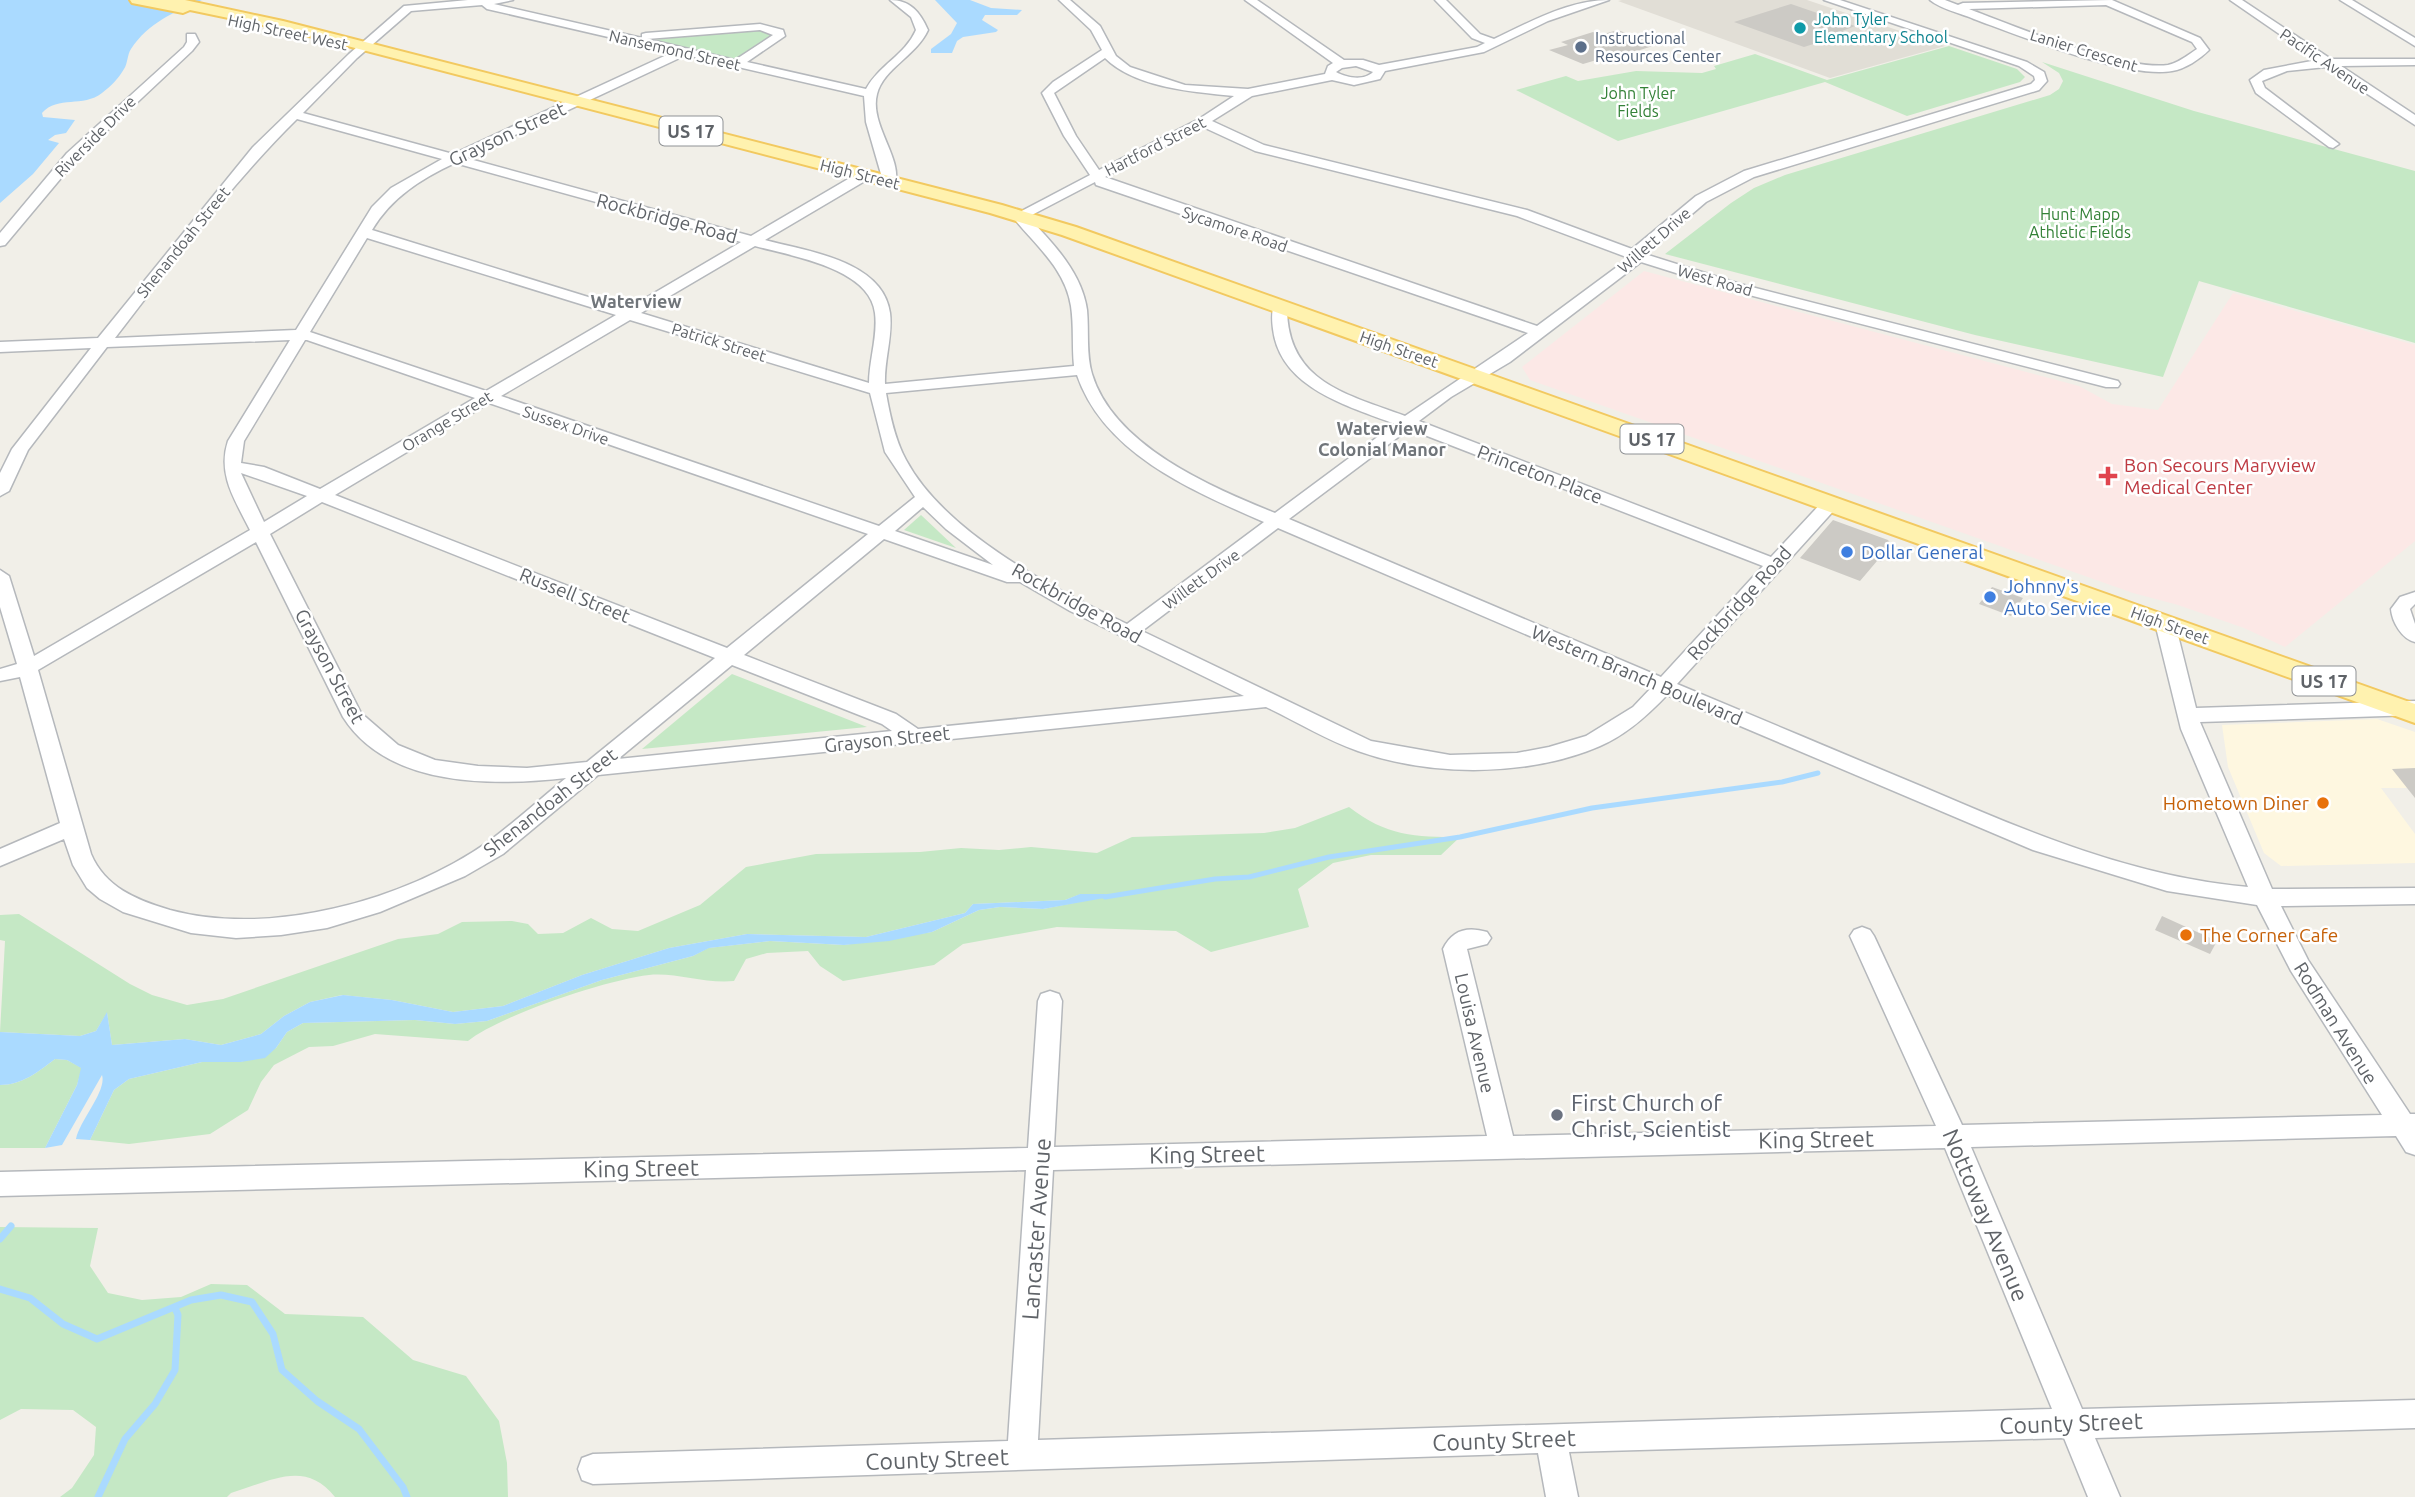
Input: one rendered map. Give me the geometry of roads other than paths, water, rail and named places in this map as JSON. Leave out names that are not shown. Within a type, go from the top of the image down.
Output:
[{"type":"main road","name":"High Street West","points":[[137,0],[204,10]]},
{"type":"main road","name":"High Street West","points":[[165,0],[363,47]]},
{"type":"main road","name":"High Street","points":[[363,47],[1019,216],[1280,306],[2410,710]]},
{"type":"street","points":[[481,2],[508,0]]},
{"type":"street","points":[[890,181],[871,111],[870,94],[883,74],[910,50],[920,36],[921,23],[916,15],[895,0]]},
{"type":"street","points":[[1064,0],[1096,28],[1107,52],[1126,69],[1159,82],[1200,90],[1248,93]]},
{"type":"street","points":[[1250,0],[1342,64],[1330,70],[1333,76]]},
{"type":"street","points":[[1440,0],[1476,36],[1495,43]]},
{"type":"street","points":[[1563,0],[1573,9]]},
{"type":"street","name":"Hartford Street","points":[[1342,64],[1362,63],[1377,69],[1470,52],[1544,19],[1604,0]]},
{"type":"street","name":"Willett Drive","points":[[1128,632],[1279,522],[1407,423],[1539,332],[1637,256],[1639,249],[1701,199],[1733,181],[2035,87],[2041,81],[2040,74],[2023,64],[1829,0]]},
{"type":"street","name":"Lanier Crescent","points":[[1935,0],[2030,34],[2143,68],[2172,68],[2203,50],[2196,40],[2106,1]]},
{"type":"street","name":"Pacific Avenue","points":[[2235,0],[2415,121]]},
{"type":"street","points":[[2346,0],[2415,43]]},
{"type":"street","points":[[1952,6],[2106,1]]},
{"type":"street","name":"Shenandoah Street","points":[[0,491],[20,449],[195,225],[261,146],[405,9],[481,2]]},
{"type":"street","name":"Nansemond Street","points":[[481,2],[870,94]]},
{"type":"street","points":[[622,37],[760,27],[779,32],[779,36],[736,64]]},
{"type":"street","name":"Riverside Drive","points":[[0,242],[72,156],[188,49],[194,42],[191,36]]},
{"type":"street","name":"Grayson Street","points":[[683,51],[454,158],[396,191],[377,210],[236,441],[231,466],[233,478],[353,718],[366,733],[384,747],[424,765],[449,771],[527,775],[1268,700]]},
{"type":"street","points":[[1095,176],[1048,93],[1052,85],[1087,67],[1107,52]]},
{"type":"street","points":[[2333,144],[2260,90],[2256,84],[2260,76],[2277,68],[2415,62]]},
{"type":"street","name":"Hartford Street","points":[[1019,216],[1203,122],[1248,93],[1333,76],[1352,81],[1366,80],[1376,76],[1377,69]]},
{"type":"street","name":"Rockbridge Road","points":[[293,114],[752,241],[843,269],[865,281],[876,292],[883,313],[878,389],[892,447],[910,480],[960,530],[1037,585],[1342,737],[1384,751],[1425,759],[1489,762],[1551,754],[1593,741],[1640,712],[1830,503]]},
{"type":"street","name":"West Road","points":[[1203,122],[1260,148],[1491,204],[1552,223],[1637,256],[1766,295],[2112,384]]},
{"type":"street","name":"Orange Street","points":[[28,668],[865,175]]},
{"type":"street","name":"Sycamore Road","points":[[1095,176],[1110,186],[1539,332]]},
{"type":"street","name":"Western Branch Boulevard","points":[[1019,216],[1062,268],[1075,290],[1080,312],[1083,370],[1091,391],[1106,413],[1150,455],[1211,491],[1664,687],[2010,833],[2067,854],[2177,886],[2264,897],[2415,896]]},
{"type":"street","name":"Patrick Street","points":[[363,232],[866,388],[1083,370]]},
{"type":"street","name":"Princeton Place","points":[[1280,306],[1280,337],[1293,363],[1338,396],[1773,564]]},
{"type":"street","name":"Sussex Drive","points":[[0,347],[300,335],[880,534],[1037,585]]},
{"type":"street","name":"Russell Street","points":[[231,466],[258,471],[730,656],[889,719],[914,736]]},
{"type":"street","name":"Shenandoah Street","points":[[0,576],[80,857],[92,878],[107,893],[128,905],[192,925],[225,929],[273,927],[335,916],[372,905],[453,872],[495,848],[925,497]]},
{"type":"street","points":[[2408,603],[2402,621],[2415,636]]},
{"type":"street","name":"Rodman Avenue","points":[[2165,623],[2187,714],[2249,867],[2299,965],[2411,1131]]},
{"type":"street","points":[[0,675],[28,668]]},
{"type":"street","points":[[2187,714],[2213,716],[2410,710]]},
{"type":"street","points":[[0,858],[73,826]]},
{"type":"street","name":"Nottoway Avenue","points":[[1862,936],[1953,1135],[2104,1497]]},
{"type":"street","name":"Louisa Avenue","points":[[1479,938],[1464,938],[1458,942],[1455,949],[1502,1146]]},
{"type":"street","name":"Lancaster Avenue","points":[[1022,1457],[1050,1001]]},
{"type":"street","name":"King Street","points":[[0,1184],[1953,1135],[2411,1131]]},
{"type":"street","name":"County Street","points":[[593,1469],[2415,1414]]},
{"type":"street","points":[[1551,1438],[1562,1497]]},
{"type":"water","points":[[0,0],[202,0],[172,14],[145,32],[131,49],[120,76],[102,93],[87,100],[55,104],[42,113],[43,117],[75,120],[66,133],[55,135],[48,140],[59,143],[33,174],[0,203]]},
{"type":"water","points":[[935,0],[970,0],[991,8],[1022,10],[1017,15],[985,15],[982,20],[998,30],[996,32],[963,37],[957,41],[952,53],[931,53],[931,49],[951,34],[957,23]]},
{"type":"water","points":[[1080,894],[1105,894],[1110,897],[1043,909],[1000,907],[979,910],[932,932],[889,941],[844,945],[770,941],[709,948],[693,956],[602,980],[487,1021],[455,1024],[415,1020],[303,1023],[287,1032],[265,1058],[241,1062],[202,1062],[129,1079],[114,1090],[90,1140],[76,1139],[101,1089],[102,1075],[62,1145],[45,1148],[77,1085],[81,1068],[67,1060],[55,1059],[23,1080],[0,1085],[0,1032],[80,1036],[96,1031],[107,1012],[112,1045],[185,1039],[221,1045],[261,1034],[284,1016],[310,1002],[343,995],[392,1000],[453,1012],[503,1006],[582,975],[669,948],[747,934],[866,937],[965,913],[973,904],[1065,900]]},
{"type":"waterway","points":[[1105,897],[1215,879],[1249,877],[1329,857],[1460,837],[1592,808],[1782,782],[1818,773]]},
{"type":"waterway","points":[[0,1239],[11,1226]]},
{"type":"waterway","points":[[0,1289],[30,1298],[63,1324],[97,1339],[191,1300],[221,1295],[252,1302],[273,1334],[282,1370],[317,1401],[359,1429],[403,1487],[407,1497]]},
{"type":"waterway","points":[[98,1497],[125,1439],[155,1404],[175,1370],[178,1315],[175,1308]]},
{"type":"place","name":"John Tyler Elementary School","points":[[1800,28]]},
{"type":"place","name":"Instructional Resources Center","points":[[1581,47]]},
{"type":"place","name":"Bon Secours Maryview Medical Center","points":[[2108,476]]},
{"type":"place","name":"Dollar General","points":[[1847,552]]},
{"type":"place","name":"Johnny's Auto Service","points":[[1990,597]]},
{"type":"place","name":"Hometown Diner","points":[[2323,803]]},
{"type":"place","name":"The Corner Cafe","points":[[2186,935]]},
{"type":"place","name":"First Church of Christ, Scientist","points":[[1557,1115]]},
{"type":"district","name":"Waterview","points":[[636,301]]},
{"type":"district","name":"Waterview Colonial Manor","points":[[1382,438]]},
{"type":"park label","name":"John Tyler Fields","points":[[1638,102]]},
{"type":"park label","name":"Hunt Mapp Athletic Fields","points":[[2080,223]]}]
